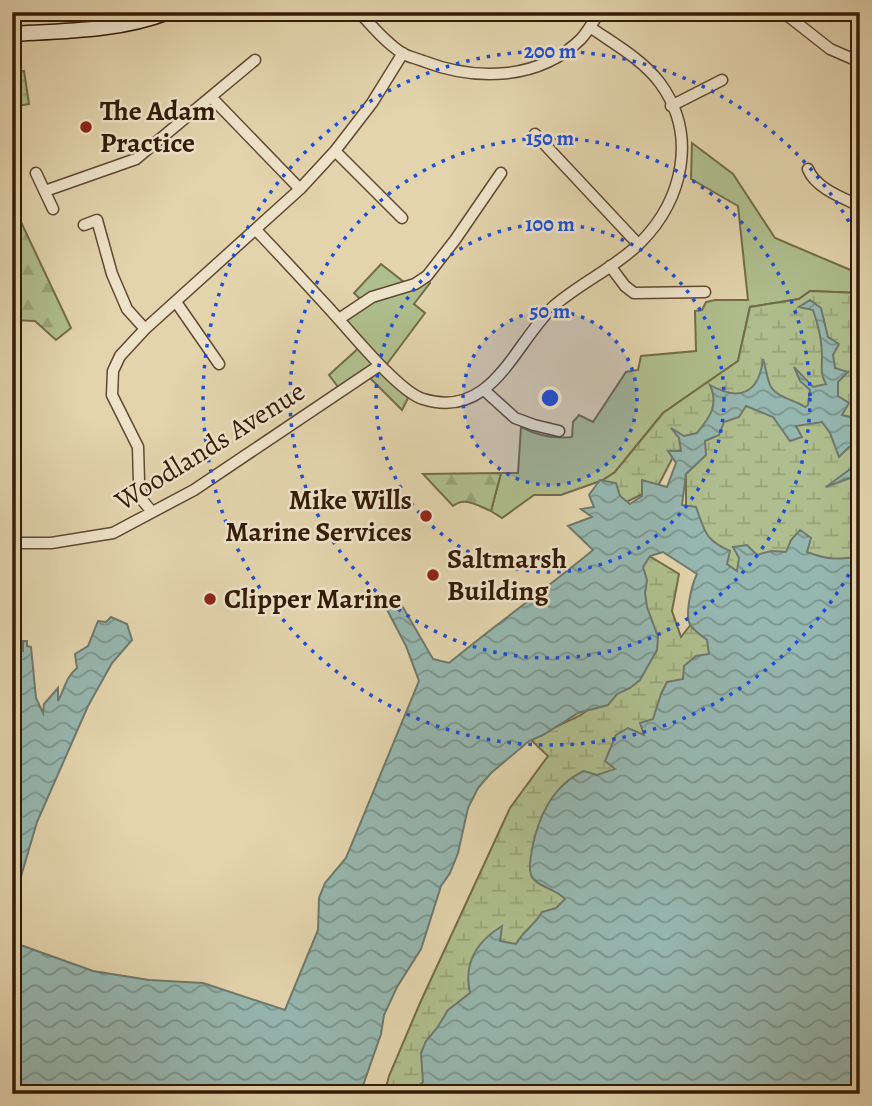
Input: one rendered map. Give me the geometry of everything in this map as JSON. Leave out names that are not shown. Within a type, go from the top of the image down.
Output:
[{"type":"main road","points":[[12,34],[99,27],[134,22],[168,12]]},
{"type":"street","points":[[367,15],[403,53],[444,69],[466,74],[502,74],[521,71],[553,58],[581,39],[599,12]]},
{"type":"street","points":[[783,12],[830,49],[860,62]]},
{"type":"street","points":[[256,230],[380,365],[415,396],[447,403],[462,401],[484,390],[498,377],[554,306],[638,244],[655,226],[669,205],[680,175],[677,118],[661,85],[634,58],[590,27]]},
{"type":"street","points":[[152,512],[143,501],[139,482],[138,447],[112,395],[111,382],[120,356],[300,189],[335,151],[388,79],[403,53]]},
{"type":"street","points":[[45,191],[136,159],[255,60]]},
{"type":"street","points":[[671,106],[722,79]]},
{"type":"street","points":[[211,97],[300,189]]},
{"type":"street","points":[[535,134],[638,244]]},
{"type":"street","points":[[335,151],[402,218]]},
{"type":"street","points":[[808,169],[810,175],[819,183],[860,206]]},
{"type":"street","points":[[36,173],[53,209]]},
{"type":"street","points":[[339,319],[372,297],[415,284],[426,276],[490,197],[501,173]]},
{"type":"street","points":[[84,225],[97,220],[112,274],[127,309],[145,330]]},
{"type":"street","points":[[610,266],[634,293],[705,292]]},
{"type":"street","points":[[176,303],[219,364]]},
{"type":"street","name":"Woodlands Avenue","points":[[12,543],[51,543],[113,533],[194,490],[380,365]]},
{"type":"street","points":[[484,390],[515,418],[559,430]]},
{"type":"green space","points":[[24,71],[29,104],[12,107],[12,73]]},
{"type":"green space","points":[[692,143],[733,174],[775,238],[860,274],[860,293],[810,291],[799,299],[750,307],[738,361],[663,413],[615,472],[603,480],[561,495],[534,495],[502,518],[491,511],[501,473],[518,473],[521,427],[546,436],[572,437],[573,422],[579,415],[593,422],[626,372],[638,370],[641,356],[696,351],[695,311],[702,310],[706,302],[748,300],[738,206],[691,179]]},
{"type":"green space","points":[[12,203],[71,328],[56,340],[35,321],[12,320]]},
{"type":"green space","points":[[381,264],[409,286],[427,276],[430,283],[414,304],[425,313],[384,368],[411,392],[402,410],[367,375],[341,391],[329,375],[362,345],[339,319],[362,301],[354,293]]},
{"type":"green space","points":[[810,291],[860,293],[860,416],[852,416],[852,443],[860,449],[860,826],[547,1094],[384,1094],[420,1003],[510,808],[548,756],[530,739],[581,715],[640,672],[631,573],[646,554],[679,574],[672,611],[681,637],[726,573],[686,507],[686,465],[674,455],[658,486],[617,507],[603,480],[615,472],[663,413],[738,361],[750,307],[799,299]]},
{"type":"green space","points":[[501,473],[491,511],[467,502],[453,506],[423,474]]},
{"type":"water","points":[[810,300],[821,308],[828,337],[839,344],[833,355],[835,368],[848,372],[838,382],[838,396],[849,403],[842,415],[854,418],[860,405],[860,447],[849,447],[839,457],[830,433],[822,422],[796,426],[802,437],[790,441],[773,417],[746,406],[739,417],[724,422],[719,435],[705,441],[706,455],[686,474],[682,505],[696,507],[707,534],[715,543],[730,551],[727,564],[737,571],[739,558],[733,547],[747,545],[757,555],[771,551],[786,552],[791,540],[800,530],[811,538],[807,552],[833,558],[860,556],[860,1094],[410,1094],[423,1082],[421,1053],[426,1041],[448,1010],[470,993],[468,972],[479,946],[502,926],[500,941],[516,944],[542,912],[556,908],[565,899],[533,879],[530,872],[538,825],[549,803],[564,785],[584,771],[597,775],[615,769],[605,761],[616,735],[628,728],[644,735],[640,723],[653,719],[667,682],[683,679],[684,666],[696,656],[709,654],[707,640],[692,628],[688,620],[690,594],[697,574],[663,552],[650,556],[643,567],[647,580],[647,607],[658,637],[657,650],[640,680],[617,694],[608,705],[578,713],[529,741],[491,773],[478,788],[468,808],[458,853],[441,886],[421,949],[397,987],[384,1015],[381,1034],[360,1094],[12,1094],[12,942],[93,971],[149,980],[203,983],[285,1010],[318,930],[319,898],[325,883],[346,858],[419,681],[406,646],[384,604],[397,597],[433,659],[449,663],[593,550],[568,526],[592,517],[581,509],[594,507],[589,495],[600,480],[616,483],[620,496],[630,504],[642,496],[642,480],[667,487],[676,463],[668,451],[681,451],[679,438],[671,428],[684,436],[697,433],[712,410],[714,399],[710,385],[730,393],[746,391],[757,380],[763,359],[768,381],[774,391],[805,407],[808,405],[810,390],[800,381],[794,367],[813,387],[826,384],[822,373],[818,326],[813,310],[799,307]]},
{"type":"water","points":[[849,470],[860,470],[860,479],[858,475],[826,487]]},
{"type":"water","points":[[111,617],[127,624],[132,640],[112,663],[88,706],[37,822],[12,907],[12,648],[23,651],[23,641],[27,641],[27,646],[31,647],[36,698],[43,713],[44,704],[58,688],[58,701],[68,679],[77,668],[75,654],[88,646],[98,621],[106,622]]},
{"type":"place","name":"The Adam Practice","points":[[86,127]]},
{"type":"place","name":"Mike Wills Marine Services","points":[[426,516]]},
{"type":"place","name":"Saltmarsh Building","points":[[433,575]]},
{"type":"place","name":"Clipper Marine","points":[[210,599]]}]
